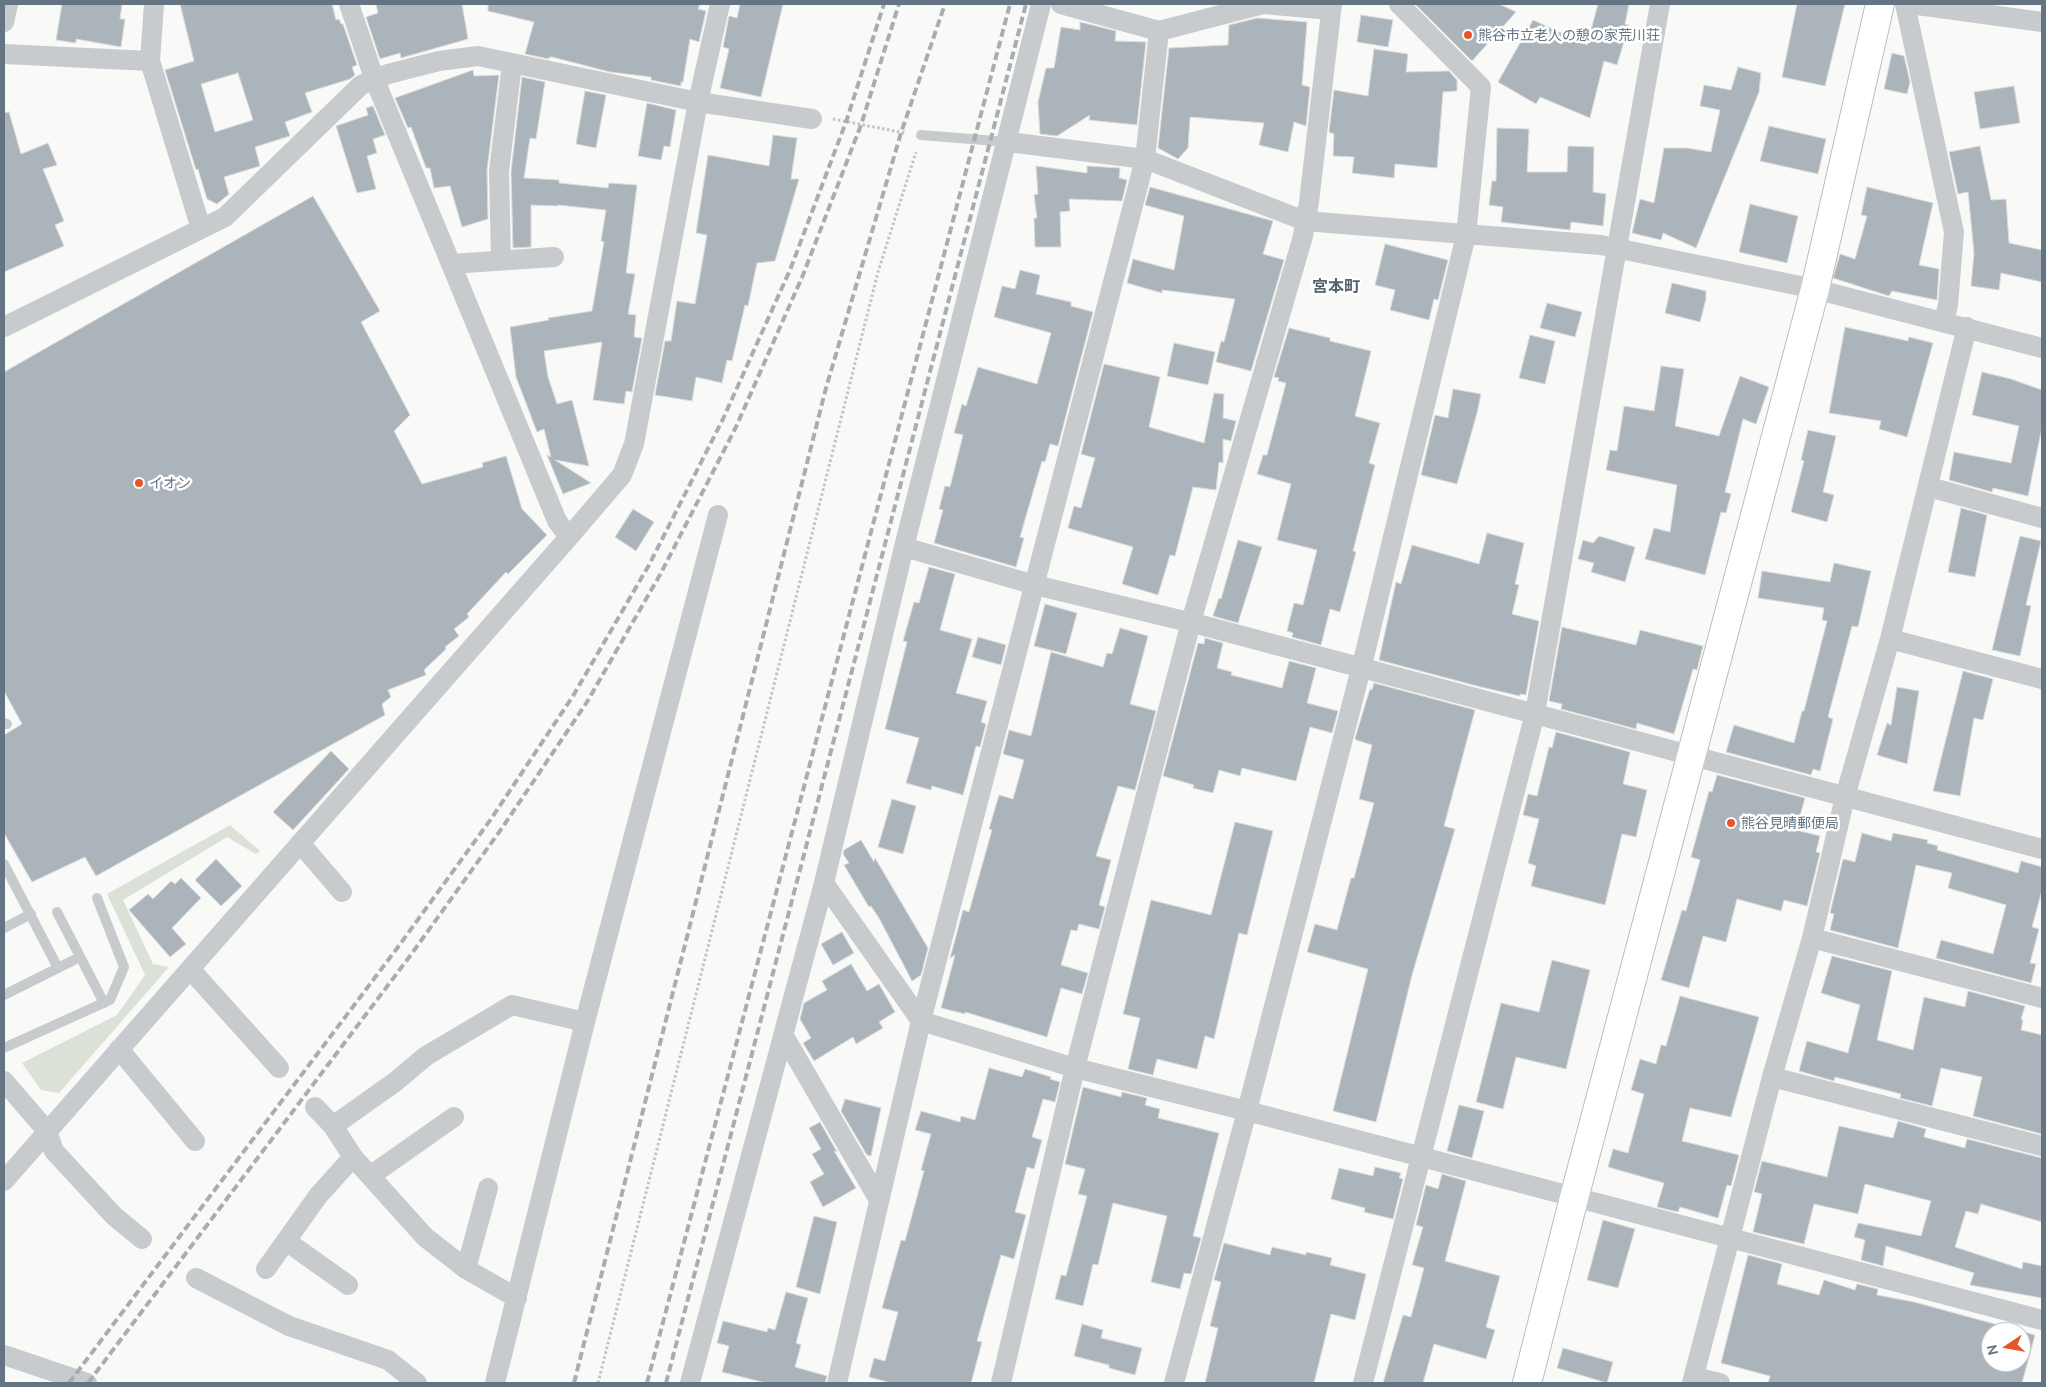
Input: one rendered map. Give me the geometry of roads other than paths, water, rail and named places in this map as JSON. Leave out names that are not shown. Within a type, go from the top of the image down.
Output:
[{"type":"street","points":[[4,22],[8,4]]},
{"type":"street","points":[[154,4],[150,61],[201,229]]},
{"type":"street","points":[[349,4],[374,78],[557,521],[569,537]]},
{"type":"street","points":[[4,1181],[622,475],[634,444],[698,102],[720,4]]},
{"type":"street","points":[[690,1383],[824,883],[904,546],[1042,4]]},
{"type":"street","points":[[1001,1383],[1075,1068],[1191,622],[1300,245],[1309,202],[1331,7],[1263,4],[1160,31],[1061,4]]},
{"type":"street","points":[[1174,1383],[1247,1111],[1361,667],[1466,235],[1482,87],[1399,4]]},
{"type":"street","points":[[1363,1383],[1535,713],[1660,4]]},
{"type":"street","points":[[1527,1383],[1574,1198],[1815,289],[1880,4]]},
{"type":"street","points":[[1905,4],[1954,232],[1948,305],[1944,321]]},
{"type":"street","points":[[1910,4],[2042,22]]},
{"type":"street","points":[[837,1383],[921,1021],[1145,159],[1160,31]]},
{"type":"street","points":[[4,54],[150,61]]},
{"type":"street","points":[[4,327],[225,217],[361,85],[374,78],[439,61],[478,56],[698,102],[812,119]]},
{"type":"street","points":[[501,260],[499,171],[512,64]]},
{"type":"street","points":[[1008,142],[1145,159],[1305,221],[1601,245],[1815,289],[2042,348]]},
{"type":"street","points":[[451,264],[554,257]]},
{"type":"street","points":[[1720,1383],[1693,1380],[1772,1077],[1812,938],[1845,797],[1890,639],[1967,327]]},
{"type":"street","points":[[1928,487],[2042,518]]},
{"type":"street","points":[[495,1383],[585,1022],[718,514]]},
{"type":"street","points":[[904,546],[1035,585],[1191,622],[2042,849]]},
{"type":"street","points":[[1890,639],[2042,679]]},
{"type":"street","points":[[300,843],[342,892]]},
{"type":"street","points":[[824,883],[921,1021],[1075,1068],[1247,1111],[2042,1320]]},
{"type":"street","points":[[1812,938],[2042,998]]},
{"type":"street","points":[[190,969],[279,1068]]},
{"type":"street","points":[[333,1126],[395,1082],[426,1056],[512,1005],[585,1022]]},
{"type":"street","points":[[784,1036],[879,1200]]},
{"type":"street","points":[[119,1049],[195,1141]]},
{"type":"street","points":[[1772,1077],[2042,1146]]},
{"type":"street","points":[[4,1081],[47,1131],[54,1151],[114,1216],[142,1238]]},
{"type":"street","points":[[315,1107],[333,1126],[353,1157],[425,1237],[466,1269],[517,1298]]},
{"type":"street","points":[[370,1176],[454,1117]]},
{"type":"street","points":[[266,1269],[318,1196],[353,1157]]},
{"type":"street","points":[[466,1269],[488,1188]]},
{"type":"street","points":[[286,1241],[348,1285]]},
{"type":"street","points":[[196,1278],[289,1326],[388,1360],[417,1383]]},
{"type":"street","points":[[4,1355],[87,1383]]},
{"type":"lane","points":[[921,135],[1008,142]]},
{"type":"lane","points":[[4,864],[58,968]]},
{"type":"lane","points":[[4,1048],[110,1000],[124,967],[97,898]]},
{"type":"lane","points":[[57,912],[104,1003]]},
{"type":"lane","points":[[4,928],[31,914]]},
{"type":"lane","points":[[4,995],[80,957]]},
{"type":"railway","points":[[69,1383],[398,947],[491,819],[573,696],[649,565],[723,419],[790,270],[846,122],[884,4]]},
{"type":"railway","points":[[88,1383],[410,956],[502,828],[587,702],[661,573],[736,427],[803,275],[861,125],[899,4]]},
{"type":"railway","points":[[574,1383],[826,388],[901,133],[945,4]]},
{"type":"railway","points":[[647,1383],[1010,4]]},
{"type":"railway","points":[[666,1383],[1026,4]]},
{"type":"place","name":"熊谷市立老人の憩の家荒川荘","points":[[1468,35]]},
{"type":"place","name":"イオン","points":[[139,483]]},
{"type":"place","name":"熊谷見晴郵便局","points":[[1731,823]]},
{"type":"district","name":"宮本町","points":[[1336,287]]}]
